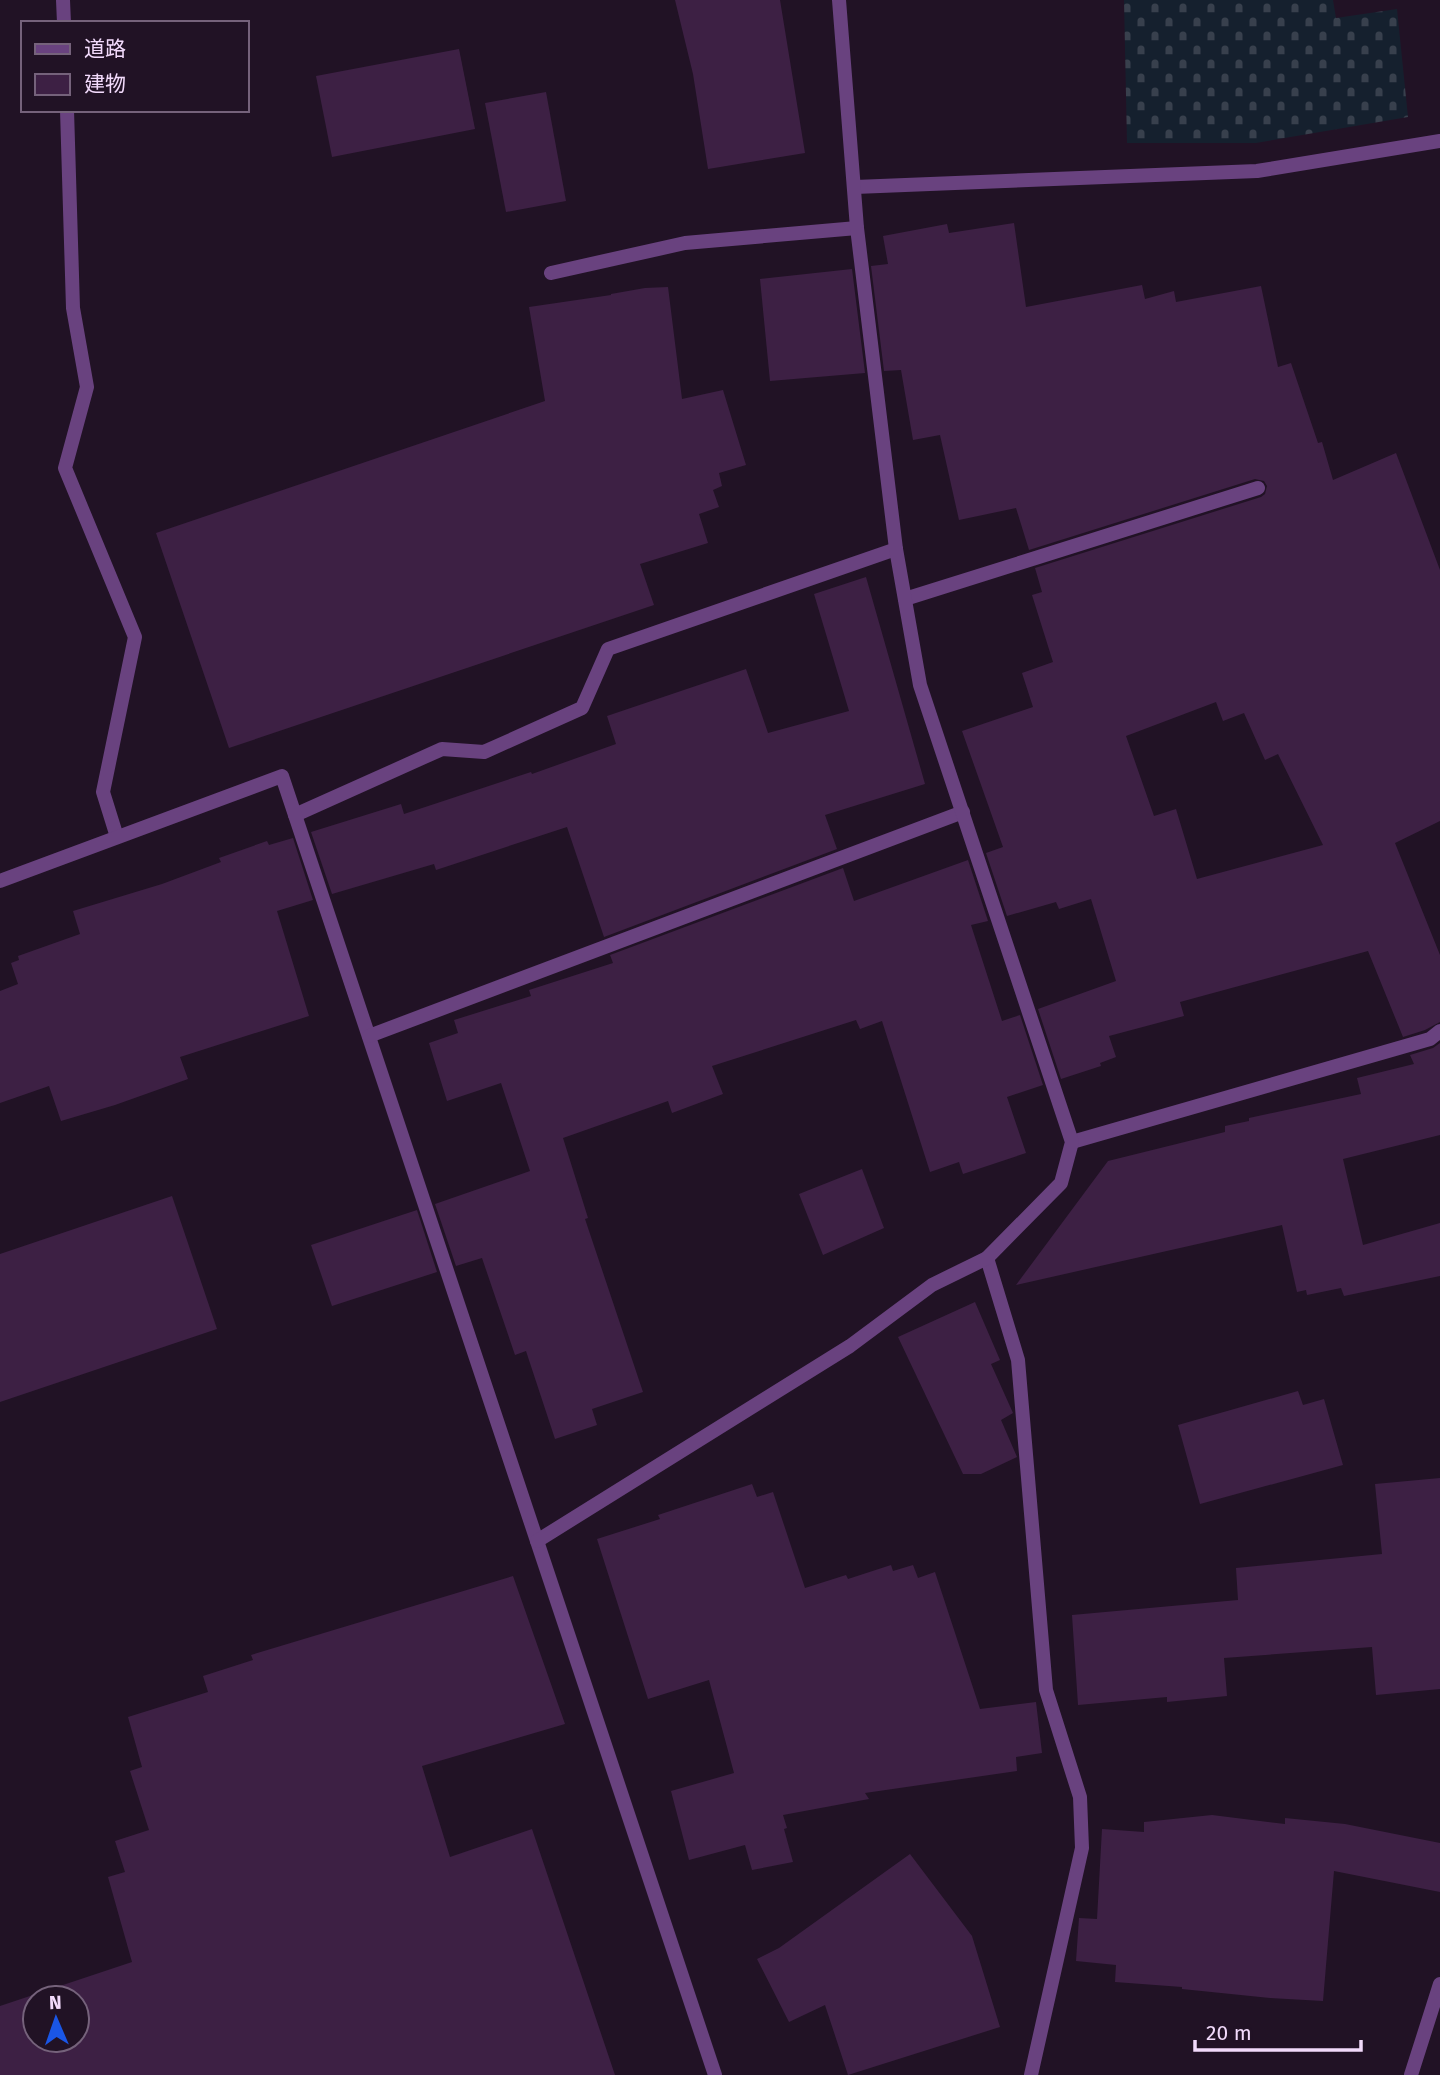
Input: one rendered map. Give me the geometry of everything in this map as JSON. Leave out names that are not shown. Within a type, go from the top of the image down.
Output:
[{"type":"street","points":[[63,0],[64,21]]},
{"type":"street","points":[[537,1541],[849,1346],[932,1285],[988,1258],[1061,1183],[1072,1142],[920,685],[896,549],[858,228],[839,0]]},
{"type":"street","points":[[66,112],[73,308],[87,387],[65,467],[135,638],[103,792],[117,837]]},
{"type":"street","points":[[855,187],[1257,171],[1440,141]]},
{"type":"street","points":[[551,273],[685,243],[858,228]]},
{"type":"street","points":[[905,598],[1258,488]]},
{"type":"street","points":[[295,815],[442,749],[484,752],[582,708],[608,649],[896,549]]},
{"type":"street","points":[[0,881],[282,776],[715,2075]]},
{"type":"street","points":[[369,1036],[963,812]]},
{"type":"street","points":[[1072,1142],[1430,1039],[1440,1031]]},
{"type":"street","points":[[988,1258],[1018,1360],[1046,1690],[1080,1797],[1082,1848],[1031,2075]]},
{"type":"street","points":[[1411,2075],[1440,1984]]},
{"type":"green space","points":[[1124,0],[1333,0],[1336,18],[1397,9],[1408,117],[1256,143],[1127,143]]},
{"type":"building","points":[[675,0],[780,0],[805,153],[708,169],[693,74]]},
{"type":"building","points":[[459,49],[475,129],[332,157],[316,76]]},
{"type":"building","points":[[546,92],[566,201],[506,212],[485,103]]},
{"type":"building","points":[[1014,223],[1026,307],[1142,285],[1145,299],[1174,291],[1176,302],[1261,286],[1278,367],[1291,363],[1318,443],[1322,442],[1333,480],[1396,453],[1440,570],[1440,821],[1395,843],[1440,955],[1440,1022],[1403,1037],[1368,951],[1180,1002],[1184,1016],[1109,1036],[1116,1057],[1100,1063],[1101,1066],[1061,1079],[1038,1009],[1116,981],[1091,899],[1059,909],[1056,902],[1007,916],[986,853],[1003,847],[962,731],[1033,707],[1022,673],[1053,662],[1032,595],[1042,592],[1035,568],[1261,497],[1267,486],[1264,481],[1255,479],[1029,550],[1016,508],[959,520],[940,435],[913,440],[901,370],[884,371],[871,266],[888,264],[883,236],[947,224],[949,233]],"holes":[[[1216,702],[1223,721],[1244,713],[1265,760],[1278,754],[1323,845],[1197,879],[1176,809],[1154,816],[1126,736]]]},
{"type":"building","points":[[852,269],[865,373],[770,381],[760,279]]},
{"type":"building","points":[[668,287],[682,399],[723,390],[746,465],[719,473],[722,486],[713,490],[719,507],[699,514],[708,543],[640,564],[654,605],[229,748],[156,533],[545,401],[529,307],[645,288]]},
{"type":"building","points":[[866,577],[925,784],[825,815],[837,849],[604,937],[567,827],[436,870],[434,864],[332,894],[311,832],[401,804],[404,814],[531,772],[532,774],[616,744],[607,716],[746,669],[768,733],[849,711],[814,594]]},
{"type":"building","points":[[293,838],[313,900],[277,911],[309,1016],[180,1057],[188,1079],[61,1121],[49,1086],[0,1103],[0,991],[18,984],[11,963],[19,960],[18,956],[80,934],[73,911],[162,884],[221,862],[219,858],[267,841],[269,845]]},
{"type":"building","points":[[968,860],[988,921],[971,925],[1002,1021],[1020,1015],[1043,1085],[1007,1097],[1026,1153],[963,1174],[959,1162],[930,1172],[882,1021],[860,1029],[856,1020],[712,1066],[723,1094],[672,1113],[668,1101],[563,1138],[588,1218],[585,1219],[643,1392],[592,1409],[597,1425],[555,1439],[526,1351],[515,1355],[482,1258],[456,1266],[435,1204],[530,1171],[501,1083],[447,1101],[429,1043],[458,1033],[454,1020],[531,996],[529,990],[613,963],[610,955],[843,868],[854,901]]},
{"type":"building","points":[[1440,1043],[1440,1135],[1343,1159],[1363,1245],[1440,1223],[1440,1276],[1344,1296],[1341,1288],[1307,1295],[1306,1290],[1297,1292],[1282,1225],[1016,1285],[1108,1161],[1225,1132],[1225,1126],[1249,1121],[1249,1118],[1361,1094],[1357,1078],[1414,1064],[1410,1055]]},
{"type":"building","points":[[862,1169],[884,1228],[823,1255],[799,1194]]},
{"type":"building","points":[[172,1196],[217,1329],[0,1402],[0,1254]]},
{"type":"building","points":[[417,1210],[437,1272],[332,1306],[311,1245]]},
{"type":"building","points":[[975,1302],[1000,1360],[991,1364],[1013,1413],[1001,1420],[1017,1457],[981,1474],[963,1474],[898,1337]]},
{"type":"building","points":[[1298,1391],[1303,1405],[1324,1399],[1343,1465],[1200,1504],[1178,1425]]},
{"type":"building","points":[[1440,1478],[1440,1689],[1376,1695],[1372,1647],[1224,1658],[1227,1696],[1167,1702],[1167,1697],[1078,1705],[1072,1615],[1238,1600],[1236,1568],[1382,1554],[1375,1484]]},
{"type":"building","points":[[752,1484],[757,1497],[773,1492],[805,1588],[846,1575],[848,1579],[891,1565],[893,1571],[913,1565],[918,1578],[935,1572],[980,1709],[1036,1702],[1042,1753],[1016,1757],[1017,1771],[865,1793],[869,1799],[783,1815],[793,1862],[752,1870],[745,1845],[689,1860],[671,1791],[734,1773],[709,1680],[648,1699],[597,1539],[660,1519],[658,1515]]},
{"type":"building","points":[[513,1576],[565,1724],[422,1766],[450,1857],[532,1829],[615,2075],[0,2075],[0,2006],[21,1999],[21,2054],[91,2054],[91,1984],[66,1984],[132,1962],[108,1877],[125,1872],[115,1841],[149,1830],[130,1771],[142,1767],[128,1717],[208,1692],[203,1676],[253,1660],[251,1655]]},
{"type":"building","points":[[1212,1815],[1285,1824],[1285,1818],[1345,1824],[1440,1843],[1440,1892],[1334,1871],[1323,2001],[1115,1982],[1116,1965],[1076,1961],[1079,1918],[1097,1919],[1102,1829],[1144,1832],[1144,1822]]},
{"type":"building","points":[[910,1854],[972,1936],[1000,2027],[848,2075],[825,2005],[789,2022],[757,1959],[779,1948]]}]
